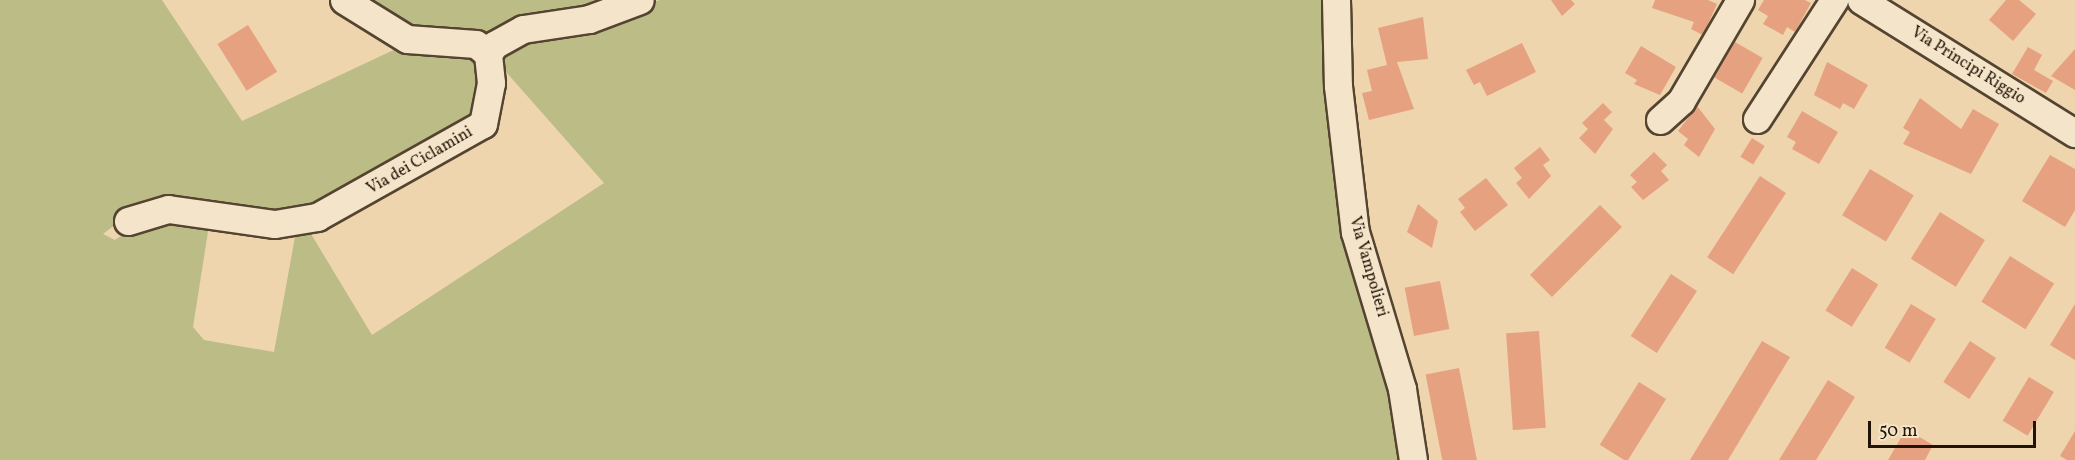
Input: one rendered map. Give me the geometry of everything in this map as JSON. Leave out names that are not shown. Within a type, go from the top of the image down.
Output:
[{"type":"street","points":[[344,0],[408,39],[476,44],[488,54],[524,29],[589,19],[640,0]]},
{"type":"street","name":"Via Vampolieri","points":[[1336,0],[1338,86],[1355,232],[1393,356],[1413,460]]},
{"type":"street","points":[[1660,120],[1681,101],[1740,0]]},
{"type":"street","points":[[1756,118],[1834,0]]},
{"type":"street","name":"Via Principi Riggio","points":[[1861,0],[2075,133]]},
{"type":"street","name":"Via dei Ciclamini","points":[[128,221],[168,209],[275,224],[317,217],[483,124],[489,104],[488,54]]},
{"type":"green space","points":[[0,0],[162,0],[242,121],[400,47],[469,52],[482,81],[480,117],[312,214],[139,206],[103,234],[115,240],[141,222],[210,219],[193,327],[204,340],[274,352],[295,237],[308,229],[372,335],[604,183],[498,63],[501,49],[660,0],[1324,0],[1326,91],[1342,229],[1392,398],[1402,460],[0,460]]},
{"type":"green space","points":[[367,0],[622,0],[481,36],[408,25]]},
{"type":"building","points":[[1551,0],[1571,0],[1575,4],[1562,16]]},
{"type":"building","points":[[1655,0],[1708,0],[1717,4],[1703,35],[1691,29],[1694,22],[1652,8]]},
{"type":"building","points":[[1764,0],[1805,0],[1811,3],[1795,32],[1787,27],[1783,35],[1763,24],[1768,16],[1758,10]]},
{"type":"building","points":[[2006,0],[2019,0],[2036,14],[2013,41],[1989,20]]},
{"type":"building","points":[[1423,17],[1428,59],[1397,62],[1414,109],[1369,120],[1362,93],[1372,91],[1367,70],[1387,65],[1378,28]]},
{"type":"building","points":[[248,25],[277,72],[247,91],[217,44]]},
{"type":"building","points":[[1735,42],[1763,58],[1742,94],[1714,78]]},
{"type":"building","points":[[1522,43],[1536,72],[1487,96],[1480,82],[1474,85],[1466,70]]},
{"type":"building","points":[[1641,46],[1676,67],[1660,95],[1634,84],[1637,80],[1625,73]]},
{"type":"building","points":[[2028,47],[2042,55],[2034,70],[2053,81],[2046,93],[2012,74]]},
{"type":"building","points":[[2075,49],[2075,90],[2051,76]]},
{"type":"building","points":[[1827,62],[1868,85],[1854,109],[1843,103],[1840,109],[1814,95]]},
{"type":"building","points":[[1920,98],[1961,129],[1973,109],[1999,124],[1971,174],[1903,144],[1910,132],[1903,128]]},
{"type":"building","points":[[1603,103],[1612,112],[1604,120],[1613,129],[1595,154],[1579,138],[1588,129],[1582,123]]},
{"type":"building","points":[[1697,106],[1715,129],[1699,157],[1684,145],[1688,139],[1678,131]]},
{"type":"building","points":[[1802,111],[1838,132],[1819,164],[1792,149],[1796,142],[1787,137]]},
{"type":"building","points":[[1752,138],[1765,146],[1753,165],[1740,157]]},
{"type":"building","points":[[1540,147],[1550,160],[1543,165],[1551,176],[1529,199],[1516,183],[1522,178],[1514,168]]},
{"type":"building","points":[[1654,152],[1667,165],[1661,171],[1669,180],[1643,200],[1631,187],[1637,182],[1630,175]]},
{"type":"building","points":[[2050,155],[2075,169],[2075,210],[2065,227],[2022,201]]},
{"type":"building","points":[[1870,169],[1914,195],[1886,242],[1842,215]]},
{"type":"building","points":[[1760,176],[1786,193],[1733,274],[1707,257]]},
{"type":"building","points":[[1486,178],[1508,205],[1475,231],[1460,212],[1465,208],[1458,199]]},
{"type":"building","points":[[1418,204],[1438,221],[1432,248],[1407,232]]},
{"type":"building","points":[[1600,205],[1622,227],[1552,297],[1530,275]]},
{"type":"building","points":[[1940,212],[1985,240],[1956,287],[1911,259]]},
{"type":"building","points":[[2010,256],[2054,284],[2025,329],[1981,302]]},
{"type":"building","points":[[1852,268],[1878,284],[1852,327],[1826,310]]},
{"type":"building","points":[[1671,274],[1697,291],[1657,353],[1631,336]]},
{"type":"building","points":[[1440,281],[1449,329],[1414,336],[1405,288]]},
{"type":"building","points":[[1911,304],[1936,319],[1910,363],[1885,348]]},
{"type":"building","points":[[2075,304],[2075,360],[2050,345]]},
{"type":"building","points":[[1539,331],[1546,428],[1513,430],[1506,333]]},
{"type":"building","points":[[1762,341],[1790,357],[1728,460],[1690,460]]},
{"type":"building","points":[[1970,341],[1996,358],[1969,399],[1943,382]]},
{"type":"building","points":[[1459,368],[1477,460],[1442,460],[1426,374]]},
{"type":"building","points":[[2029,377],[2054,392],[2028,436],[2003,421]]},
{"type":"building","points":[[1828,380],[1855,397],[1816,460],[1779,460]]},
{"type":"building","points":[[1639,382],[1666,399],[1628,460],[1624,460],[1600,445]]},
{"type":"building","points":[[1906,429],[1933,445],[1925,460],[1888,460]]},
{"type":"building","points":[[2075,431],[2075,460],[2067,460],[2060,456]]}]
